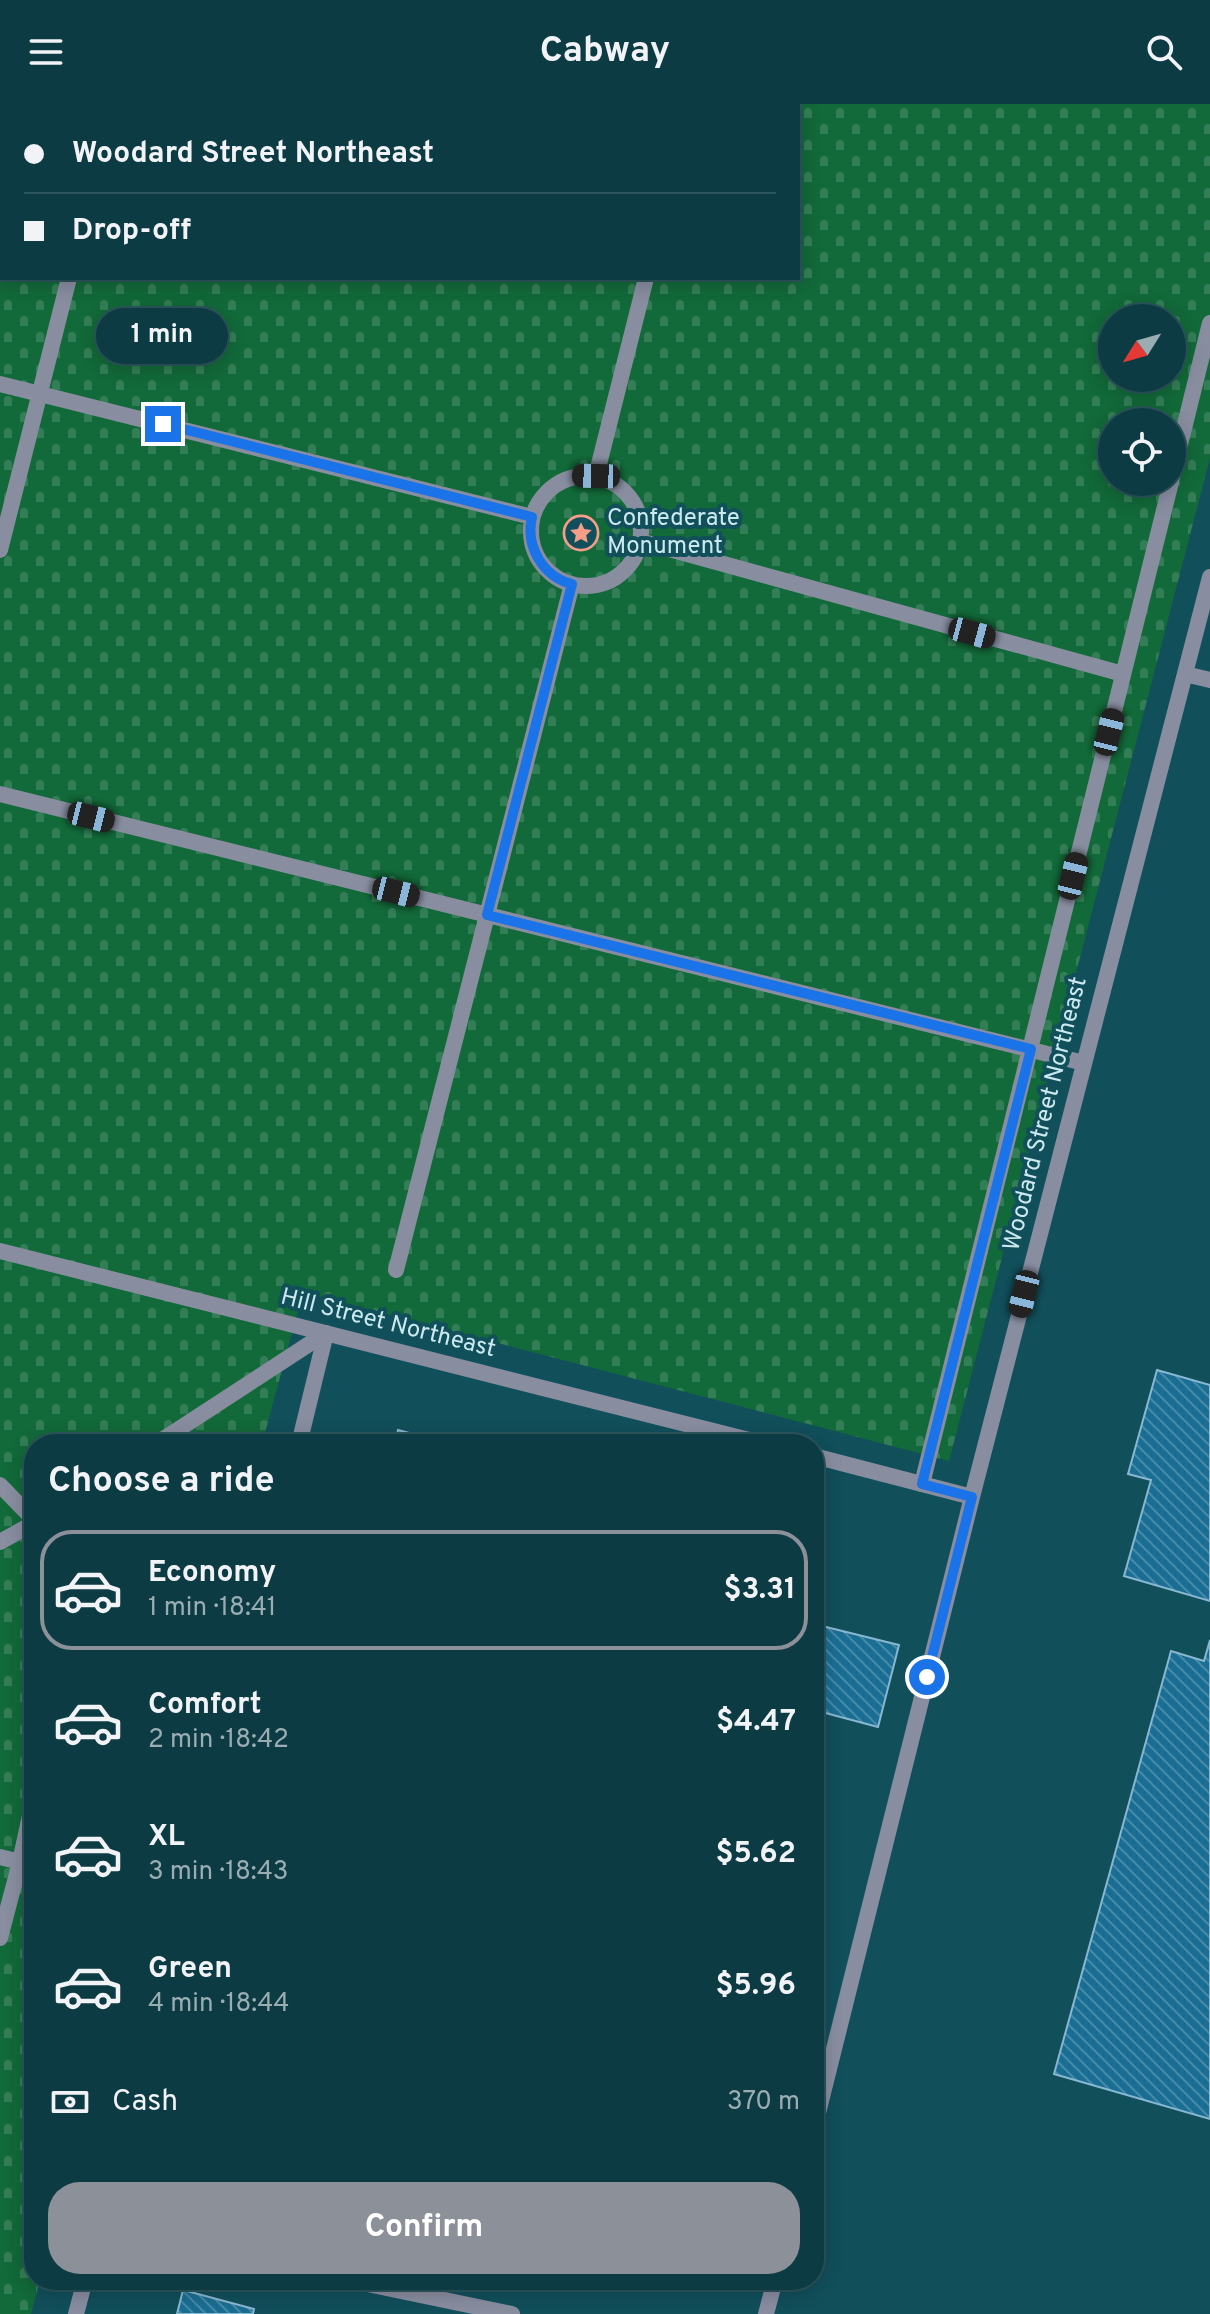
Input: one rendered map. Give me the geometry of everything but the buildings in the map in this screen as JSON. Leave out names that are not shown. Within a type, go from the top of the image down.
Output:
[{"type":"street","points":[[0,550],[68,280]]},
{"type":"street","points":[[596,476],[645,280]]},
{"type":"street","points":[[1186,420],[1210,323]]},
{"type":"street","points":[[0,384],[532,517]]},
{"type":"street","points":[[577,476],[596,476],[614,483],[629,495],[638,511],[641,530],[638,549],[629,566],[614,578],[598,585],[580,586],[563,582],[549,572],[538,558],[531,542],[532,517],[545,493],[559,481],[577,476]]},
{"type":"street","points":[[922,1484],[1167,496]]},
{"type":"street","points":[[640,541],[1123,674]]},
{"type":"street","name":"Woodard Street Northeast","points":[[824,2089],[972,1497],[1210,577]]},
{"type":"street","points":[[396,1270],[572,584]]},
{"type":"street","points":[[1185,674],[1210,680]]},
{"type":"street","points":[[0,794],[1084,1063]]},
{"type":"street","name":"Hill Street Northeast","points":[[0,1251],[725,1434]]},
{"type":"street","points":[[171,1434],[326,1333]]},
{"type":"street","points":[[301,1434],[326,1333]]},
{"type":"street","points":[[824,1459],[972,1497]]},
{"type":"street","points":[[0,1485],[24,1511]]},
{"type":"street","points":[[0,1542],[24,1528]]},
{"type":"street","points":[[0,1938],[24,1843]]},
{"type":"street","points":[[0,1857],[20,1862]]},
{"type":"street","points":[[76,2314],[82,2290]]},
{"type":"street","points":[[396,2290],[512,2314]]},
{"type":"street","points":[[766,2314],[772,2290]]},
{"type":"green space","points":[[800,104],[1210,104],[1210,458],[949,1461],[303,1292],[265,1434],[24,1434],[24,2290],[37,2290],[31,2314],[0,2314],[0,280],[800,280]]},
{"type":"place","name":"Confederate Monument","points":[[581,533]]},
{"type":"route","points":[[163,424],[532,517],[531,542],[538,558],[549,572],[572,584],[487,915],[1031,1049],[922,1484],[972,1497],[927,1677]]}]
